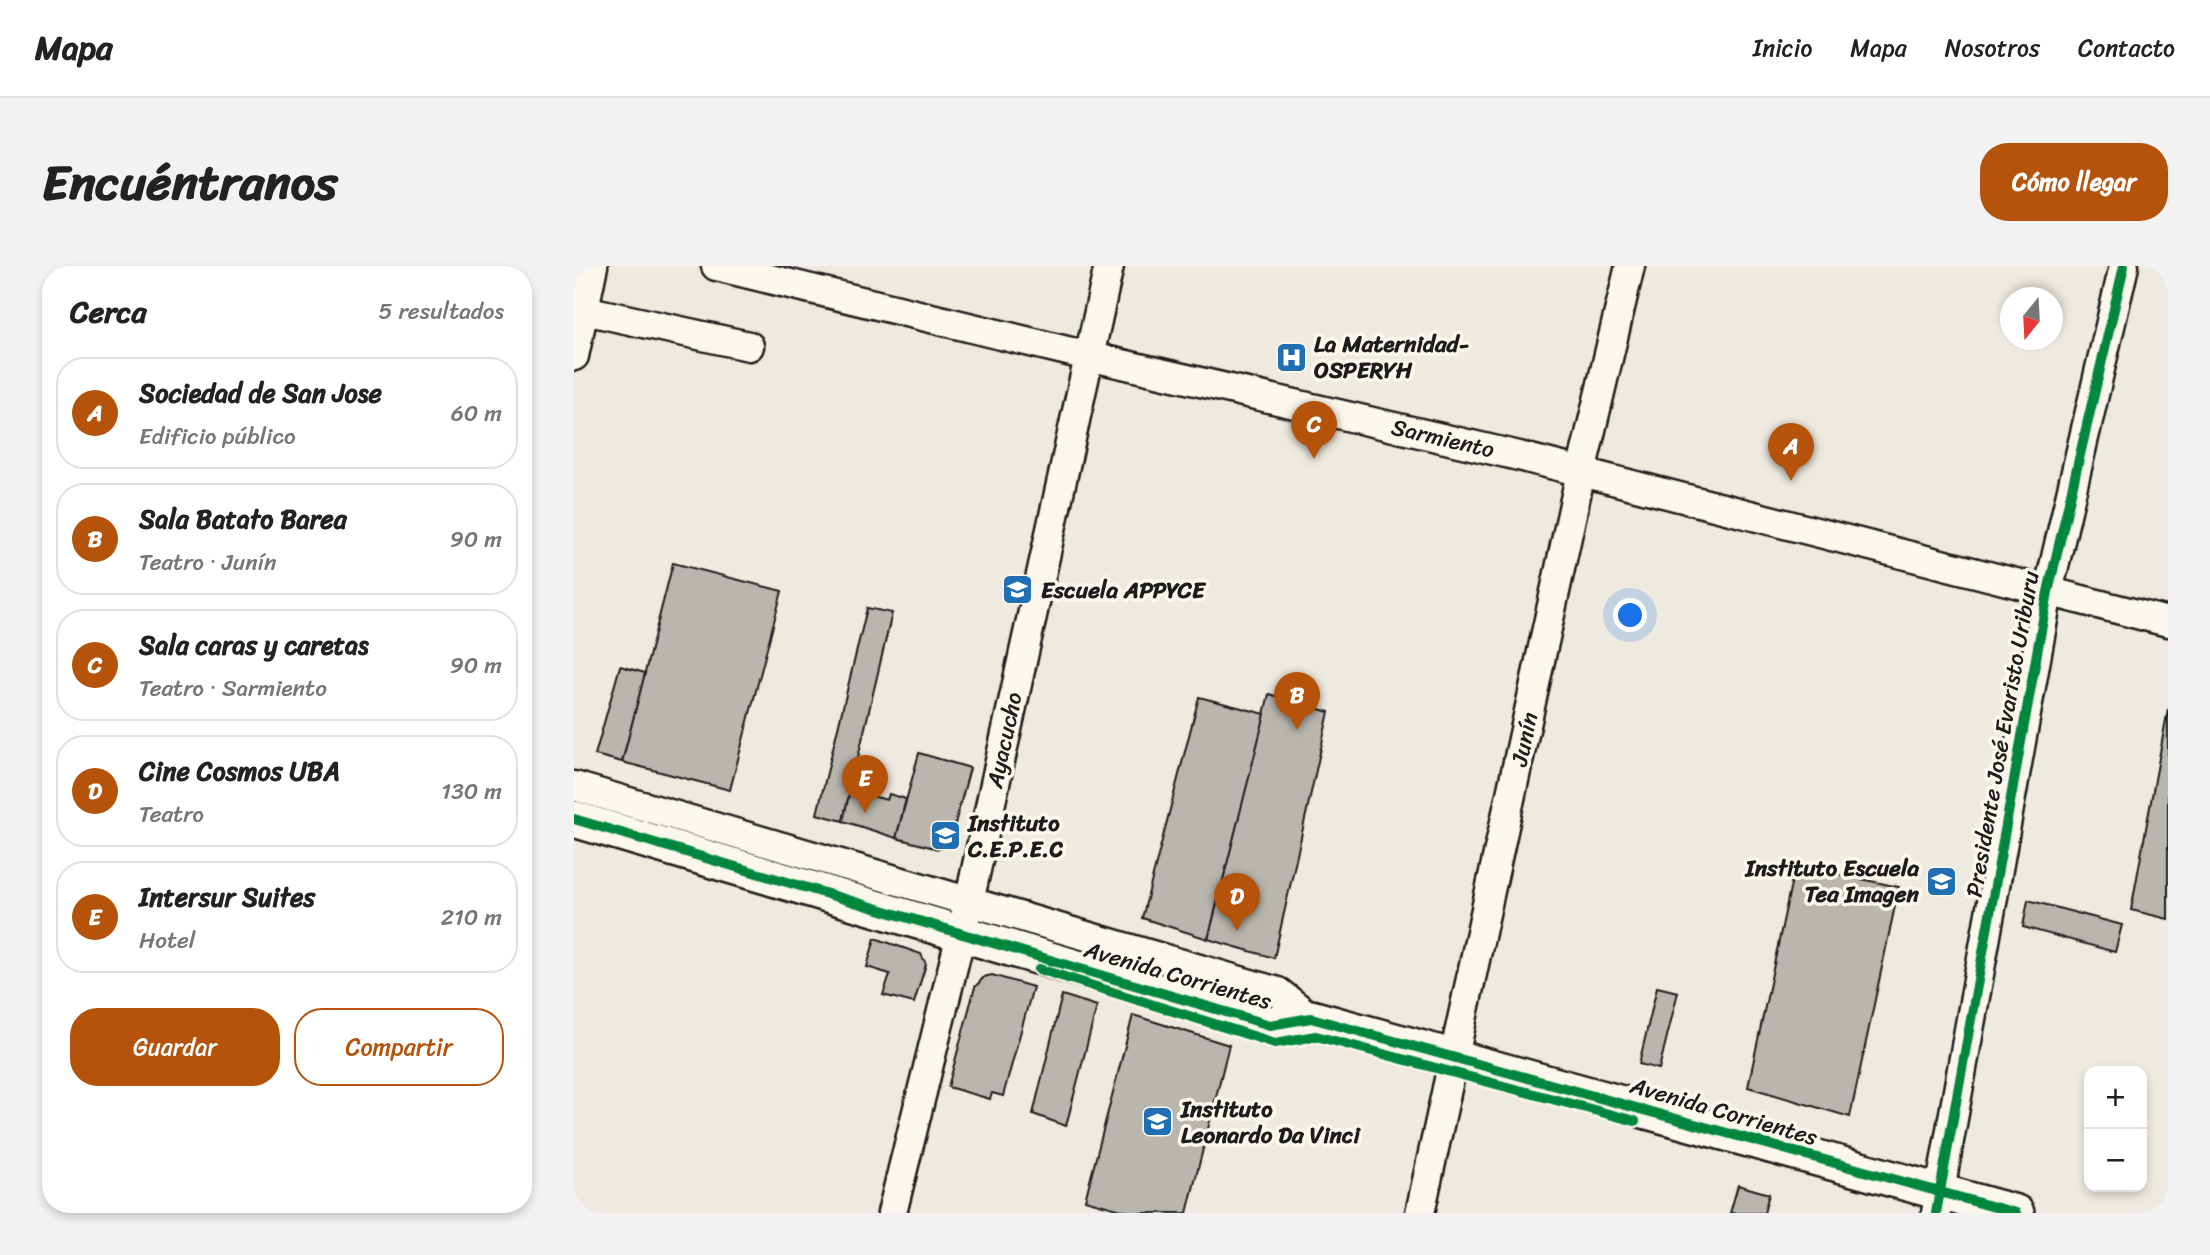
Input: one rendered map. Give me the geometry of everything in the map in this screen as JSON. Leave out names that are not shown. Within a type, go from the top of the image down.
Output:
[{"type":"main road","name":"Avenida Corrientes","points":[[574,819],[964,918],[1270,1025],[1311,1018],[1754,1142],[1939,1203],[2016,1213]]},
{"type":"street","points":[[574,356],[593,266]]},
{"type":"street","name":"Sarmiento","points":[[716,266],[1581,472],[2168,622]]},
{"type":"street","name":"Ayacucho","points":[[892,1213],[964,918],[1109,266]]},
{"type":"street","name":"Junín","points":[[1420,1213],[1581,472],[1630,266]]},
{"type":"street","name":"Presidente José Evaristo Uriburu","points":[[1939,1203],[2048,592],[2124,266]]},
{"type":"street","points":[[584,310],[749,346]]},
{"type":"street","name":"Avenida Corrientes","points":[[574,786],[964,918]]},
{"type":"building","points":[[673,563],[782,591],[730,790],[622,762]]},
{"type":"building","points":[[867,608],[892,613],[843,821],[817,814]]},
{"type":"building","points":[[620,666],[645,673],[622,762],[595,755]]},
{"type":"building","points":[[1269,694],[1329,712],[1274,958],[1208,939]]},
{"type":"building","points":[[1199,697],[1265,714],[1208,939],[1142,918]]},
{"type":"building","points":[[2168,709],[2168,919],[2131,910]]},
{"type":"building","points":[[919,753],[970,768],[949,846],[938,849],[896,838]]},
{"type":"building","points":[[850,790],[887,800],[889,794],[906,799],[896,838],[843,821]]},
{"type":"building","points":[[1795,865],[1899,887],[1850,1117],[1748,1087]]},
{"type":"building","points":[[2028,900],[2122,925],[2115,952],[2023,927]]},
{"type":"building","points":[[875,938],[921,954],[926,964],[914,1003],[883,995],[890,974],[867,967]]},
{"type":"building","points":[[992,975],[1033,987],[1003,1096],[992,1093],[990,1099],[948,1087],[975,987],[984,977]]},
{"type":"building","points":[[1657,987],[1678,992],[1659,1069],[1639,1064]]},
{"type":"building","points":[[1062,995],[1097,1006],[1066,1126],[1033,1114]]},
{"type":"building","name":"Instituto Leonardo Da Vinci","points":[[1133,1015],[1229,1045],[1187,1213],[1132,1213],[1085,1200]]},
{"type":"building","points":[[1738,1185],[1769,1194],[1764,1213],[1730,1213]]},
{"type":"cycle path","points":[[1936,1213],[2048,592],[2124,266]]},
{"type":"cycle path","points":[[574,819],[1270,1025],[1311,1018],[2016,1213]]},
{"type":"cycle path","points":[[1039,969],[1275,1043],[1316,1036],[1635,1121]]},
{"type":"place","name":"La Maternidad- OSPERYH","points":[[1291,357]]},
{"type":"place","name":"Sala caras y caretas","points":[[1314,459]]},
{"type":"place","name":"Sociedad de San Jose","points":[[1791,481]]},
{"type":"place","name":"Escuela APPYCE","points":[[1018,590]]},
{"type":"place","name":"Sala Batato Barea","points":[[1297,730]]},
{"type":"place","name":"Intersur Suites","points":[[865,813]]},
{"type":"place","name":"Instituto C.E.P.E.C","points":[[945,836]]},
{"type":"place","name":"Instituto Escuela Tea Imagen","points":[[1942,881]]},
{"type":"place","name":"Cine Cosmos UBA","points":[[1237,931]]},
{"type":"place","name":"Instituto Leonardo Da Vinci","points":[[1158,1122]]}]
